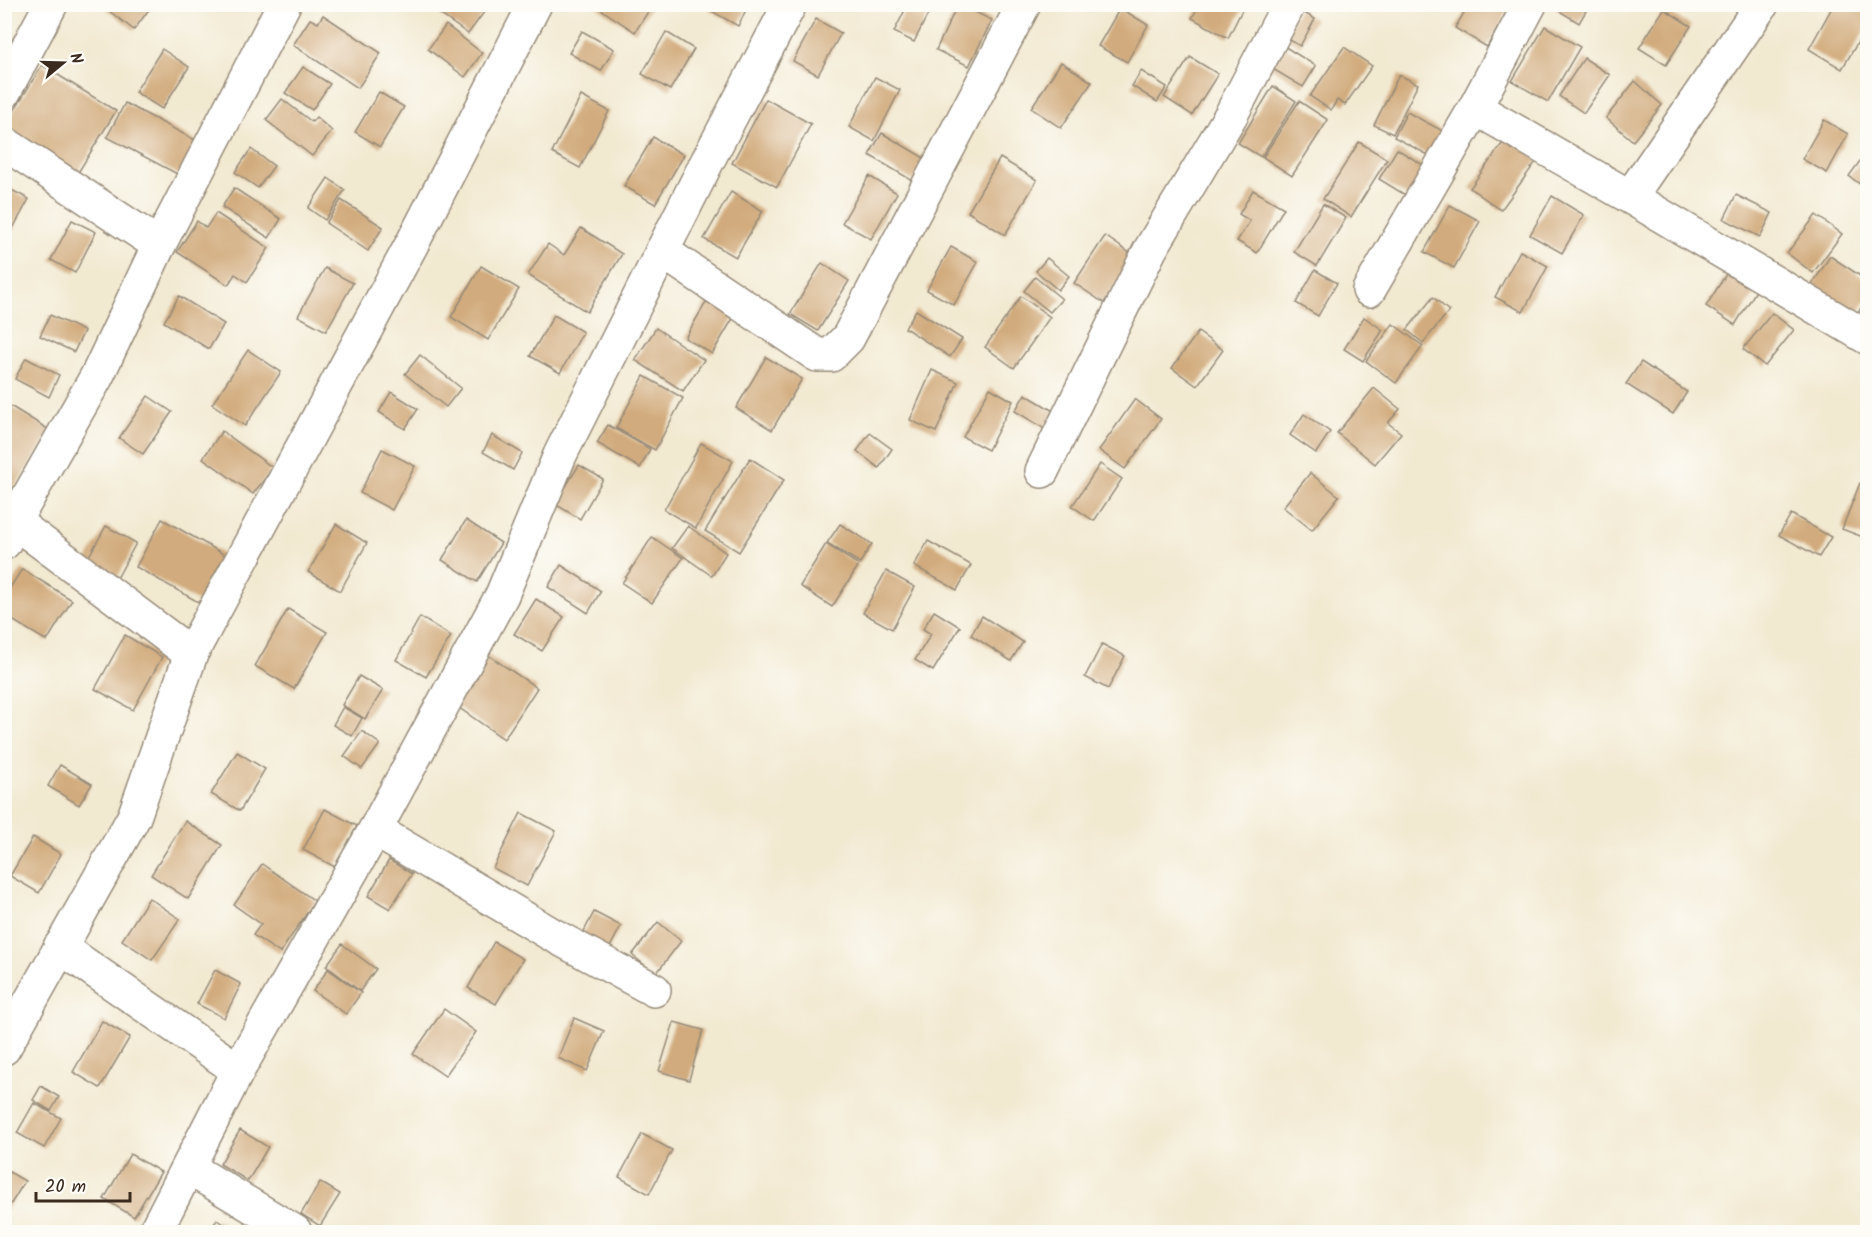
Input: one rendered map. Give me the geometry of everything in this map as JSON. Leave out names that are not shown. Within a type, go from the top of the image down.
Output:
[{"type":"street","points":[[4,92],[51,4]]},
{"type":"street","points":[[191,654],[8,526],[97,376],[159,245],[284,4]]},
{"type":"street","points":[[4,1048],[134,817],[191,654],[414,240],[535,4]]},
{"type":"street","points":[[155,1233],[238,1070],[375,830],[502,594],[560,454],[789,4]]},
{"type":"street","points":[[662,251],[817,356],[831,356],[848,338],[1024,4]]},
{"type":"street","points":[[1042,471],[1150,250],[1231,115],[1289,4]]},
{"type":"street","points":[[1368,290],[1475,108],[1530,4]]},
{"type":"street","points":[[1630,197],[1762,4]]},
{"type":"street","points":[[1475,108],[1866,334]]},
{"type":"street","points":[[4,142],[159,245]]},
{"type":"street","points":[[375,830],[551,934],[654,990]]},
{"type":"street","points":[[60,947],[238,1070]]},
{"type":"street","points":[[189,1168],[295,1233]]},
{"type":"building","points":[[100,4],[153,4],[134,30]]},
{"type":"building","points":[[442,4],[490,4],[468,34],[437,12]]},
{"type":"building","points":[[593,4],[653,4],[635,32]]},
{"type":"building","points":[[711,4],[749,4],[738,26],[708,9]]},
{"type":"building","points":[[908,4],[933,4],[914,42],[894,32]]},
{"type":"building","points":[[958,4],[992,20],[969,66],[936,50]]},
{"type":"building","points":[[1200,4],[1245,4],[1228,38],[1192,18]]},
{"type":"building","points":[[1469,4],[1512,4],[1487,47],[1455,28]]},
{"type":"building","points":[[1548,4],[1590,4],[1579,23]]},
{"type":"building","points":[[1834,4],[1858,4],[1868,10],[1868,25],[1842,69],[1809,49]]},
{"type":"building","points":[[1120,8],[1148,25],[1127,62],[1098,46]]},
{"type":"building","points":[[1664,9],[1691,26],[1666,65],[1639,48]]},
{"type":"building","points":[[1299,10],[1315,19],[1300,46],[1283,36]]},
{"type":"building","points":[[323,15],[381,53],[358,88],[293,45],[310,19],[318,23]]},
{"type":"building","points":[[816,19],[841,33],[818,75],[793,61]]},
{"type":"building","points":[[446,25],[482,53],[465,77],[428,49]]},
{"type":"building","points":[[1545,26],[1580,47],[1548,102],[1512,81]]},
{"type":"building","points":[[582,31],[614,49],[601,71],[569,53]]},
{"type":"building","points":[[666,32],[694,49],[670,90],[642,74]]},
{"type":"building","points":[[1279,43],[1316,66],[1303,87],[1266,65]]},
{"type":"building","points":[[1344,47],[1372,66],[1345,105],[1337,100],[1331,110],[1310,96]]},
{"type":"building","points":[[162,49],[189,67],[162,109],[135,92]]},
{"type":"building","points":[[1190,57],[1218,74],[1192,115],[1164,97]]},
{"type":"building","points":[[1584,58],[1610,75],[1584,113],[1559,96]]},
{"type":"building","points":[[1061,62],[1092,82],[1061,128],[1031,108]]},
{"type":"building","points":[[42,65],[116,111],[76,176],[4,127]]},
{"type":"building","points":[[303,67],[330,84],[312,110],[285,93]]},
{"type":"building","points":[[1141,71],[1167,87],[1157,102],[1132,86]]},
{"type":"building","points":[[1399,75],[1418,84],[1393,134],[1374,125]]},
{"type":"building","points":[[875,77],[900,90],[874,141],[849,127]]},
{"type":"building","points":[[1635,81],[1662,105],[1633,141],[1606,118]]},
{"type":"building","points":[[1273,86],[1296,101],[1261,157],[1238,143]]},
{"type":"building","points":[[379,92],[404,107],[380,147],[355,132]]},
{"type":"building","points":[[581,96],[609,111],[580,168],[552,153]]},
{"type":"building","points":[[282,99],[312,122],[316,117],[332,131],[312,156],[266,120]]},
{"type":"building","points":[[766,99],[811,124],[777,187],[732,163]]},
{"type":"building","points":[[1299,101],[1328,120],[1292,176],[1263,157]]},
{"type":"building","points":[[125,103],[199,142],[181,176],[107,137]]},
{"type":"building","points":[[1407,112],[1443,131],[1430,156],[1394,137]]},
{"type":"building","points":[[1824,120],[1848,134],[1827,173],[1802,159]]},
{"type":"building","points":[[882,133],[926,159],[913,181],[869,155]]},
{"type":"building","points":[[653,137],[684,155],[655,204],[624,186]]},
{"type":"building","points":[[1507,137],[1538,159],[1501,210],[1470,188]]},
{"type":"building","points":[[1359,142],[1387,159],[1351,217],[1323,199]]},
{"type":"building","points":[[251,149],[274,166],[258,188],[235,172]]},
{"type":"building","points":[[1397,149],[1433,171],[1415,201],[1379,179]]},
{"type":"building","points":[[1868,150],[1868,190],[1849,176]]},
{"type":"building","points":[[1000,158],[1037,180],[1005,235],[968,212]]},
{"type":"building","points":[[869,176],[897,193],[871,239],[842,223]]},
{"type":"building","points":[[328,178],[345,190],[325,220],[308,208]]},
{"type":"building","points":[[4,186],[29,199],[4,245]]},
{"type":"building","points":[[234,188],[281,219],[269,238],[222,207]]},
{"type":"building","points":[[1253,190],[1284,208],[1257,253],[1237,241],[1250,221],[1239,214]]},
{"type":"building","points":[[731,192],[763,211],[736,257],[704,239]]},
{"type":"building","points":[[1736,195],[1772,213],[1760,237],[1724,219]]},
{"type":"building","points":[[1552,196],[1584,215],[1562,253],[1530,235]]},
{"type":"building","points":[[341,200],[383,227],[368,251],[326,223]]},
{"type":"building","points":[[1323,204],[1346,218],[1317,266],[1294,252]]},
{"type":"building","points":[[1450,205],[1480,221],[1454,268],[1424,252]]},
{"type":"building","points":[[216,213],[269,248],[247,282],[235,274],[228,285],[177,252],[197,221],[206,228]]},
{"type":"building","points":[[1816,215],[1842,234],[1813,273],[1787,253]]},
{"type":"building","points":[[72,220],[96,232],[75,273],[51,260]]},
{"type":"building","points":[[581,228],[622,254],[587,312],[528,275],[548,244],[564,255]]},
{"type":"building","points":[[1105,236],[1134,256],[1104,303],[1074,283]]},
{"type":"building","points":[[951,247],[978,262],[954,305],[927,290]]},
{"type":"building","points":[[1520,251],[1548,266],[1523,312],[1495,297]]},
{"type":"building","points":[[1830,256],[1868,281],[1868,297],[1856,316],[1811,286]]},
{"type":"building","points":[[1047,258],[1069,276],[1058,290],[1036,271]]},
{"type":"building","points":[[822,263],[849,281],[818,331],[790,314]]},
{"type":"building","points":[[481,266],[519,289],[488,340],[451,317]]},
{"type":"building","points":[[325,268],[353,283],[326,331],[298,316]]},
{"type":"building","points":[[1730,268],[1759,286],[1735,325],[1706,306]]},
{"type":"building","points":[[1315,270],[1337,283],[1318,316],[1296,303]]},
{"type":"building","points":[[1035,277],[1062,299],[1050,312],[1024,291]]},
{"type":"building","points":[[179,296],[224,324],[209,349],[164,322]]},
{"type":"building","points":[[1021,296],[1050,317],[1014,368],[985,347]]},
{"type":"building","points":[[1433,297],[1449,311],[1423,343],[1407,330]]},
{"type":"building","points":[[708,299],[735,315],[712,354],[685,338]]},
{"type":"building","points":[[916,310],[962,339],[950,357],[905,328]]},
{"type":"building","points":[[1772,313],[1794,330],[1765,366],[1743,349]]},
{"type":"building","points":[[50,315],[84,331],[74,352],[40,336]]},
{"type":"building","points":[[554,315],[583,332],[560,373],[530,356]]},
{"type":"building","points":[[1364,317],[1383,330],[1363,361],[1344,349]]},
{"type":"building","points":[[1393,324],[1423,346],[1396,383],[1366,361]]},
{"type":"building","points":[[656,328],[704,360],[683,391],[635,360]]},
{"type":"building","points":[[1198,332],[1223,350],[1197,386],[1172,368]]},
{"type":"building","points":[[248,350],[281,372],[245,426],[212,404]]},
{"type":"building","points":[[420,355],[461,388],[446,407],[405,374]]},
{"type":"building","points":[[766,357],[802,379],[772,430],[736,408]]},
{"type":"building","points":[[26,358],[59,375],[49,397],[15,379]]},
{"type":"building","points":[[1641,362],[1687,392],[1673,414],[1626,384]]},
{"type":"building","points":[[932,370],[958,382],[936,432],[910,420]]},
{"type":"building","points":[[644,376],[683,398],[655,450],[616,428]]},
{"type":"building","points":[[990,388],[1013,401],[988,450],[963,437]]},
{"type":"building","points":[[1374,388],[1400,409],[1388,423],[1401,433],[1375,464],[1337,433]]},
{"type":"building","points":[[391,392],[418,409],[405,429],[379,412]]},
{"type":"building","points":[[1025,394],[1055,412],[1045,429],[1015,411]]},
{"type":"building","points":[[148,396],[172,412],[143,454],[119,438]]},
{"type":"building","points":[[1135,399],[1161,419],[1125,469],[1099,450]]},
{"type":"building","points":[[7,404],[51,431],[14,489],[4,483],[4,408]]},
{"type":"building","points":[[1304,414],[1330,432],[1316,453],[1290,435]]},
{"type":"building","points":[[608,425],[650,449],[640,468],[597,443]]},
{"type":"building","points":[[222,431],[273,468],[253,494],[203,458]]},
{"type":"building","points":[[870,433],[892,449],[879,468],[857,451]]},
{"type":"building","points":[[492,435],[522,453],[513,470],[483,452]]},
{"type":"building","points":[[701,443],[733,461],[696,528],[664,510]]},
{"type":"building","points":[[382,449],[415,466],[392,510],[360,493]]},
{"type":"building","points":[[750,458],[784,480],[739,552],[705,531]]},
{"type":"building","points":[[1100,464],[1122,479],[1094,521],[1072,506]]},
{"type":"building","points":[[579,465],[603,479],[580,519],[555,504]]},
{"type":"building","points":[[1310,473],[1339,496],[1312,530],[1283,507]]},
{"type":"building","points":[[1860,483],[1868,486],[1868,539],[1842,529]]},
{"type":"building","points":[[1791,514],[1831,537],[1819,557],[1779,535]]},
{"type":"building","points":[[162,519],[227,556],[200,603],[136,567]]},
{"type":"building","points":[[466,520],[501,543],[477,582],[442,560]]},
{"type":"building","points":[[336,524],[367,543],[340,591],[308,572]]},
{"type":"building","points":[[840,524],[872,544],[860,563],[827,543]]},
{"type":"building","points":[[106,526],[136,543],[115,582],[84,565]]},
{"type":"building","points":[[688,526],[726,553],[712,576],[672,548]]},
{"type":"building","points":[[652,537],[683,558],[652,603],[622,583]]},
{"type":"building","points":[[928,541],[971,565],[957,590],[914,566]]},
{"type":"building","points":[[826,544],[859,565],[832,607],[800,586]]},
{"type":"building","points":[[561,565],[601,591],[588,613],[548,587]]},
{"type":"building","points":[[22,569],[72,600],[47,641],[4,615],[4,597]]},
{"type":"building","points":[[886,571],[915,587],[892,629],[863,613]]},
{"type":"building","points":[[536,599],[564,617],[542,651],[514,634]]},
{"type":"building","points":[[288,609],[327,632],[294,689],[255,666]]},
{"type":"building","points":[[934,611],[960,627],[933,671],[915,660],[931,634],[923,629]]},
{"type":"building","points":[[982,616],[1023,642],[1011,661],[971,635]]},
{"type":"building","points":[[420,617],[451,636],[426,677],[396,660]]},
{"type":"building","points":[[125,635],[162,657],[133,710],[95,689]]},
{"type":"building","points":[[1102,644],[1125,656],[1108,689],[1085,677]]},
{"type":"building","points":[[488,655],[537,688],[504,739],[455,705]]},
{"type":"building","points":[[359,676],[383,690],[365,719],[342,705]]},
{"type":"building","points":[[343,707],[362,718],[352,736],[333,725]]},
{"type":"building","points":[[362,731],[380,744],[362,769],[344,756]]},
{"type":"building","points":[[237,752],[265,769],[240,811],[211,794]]},
{"type":"building","points":[[60,765],[92,784],[79,805],[48,786]]},
{"type":"building","points":[[325,809],[357,826],[335,867],[303,850]]},
{"type":"building","points":[[521,813],[556,831],[527,886],[493,868]]},
{"type":"building","points":[[185,821],[222,845],[188,899],[151,875]]},
{"type":"building","points":[[33,837],[61,854],[39,893],[10,876]]},
{"type":"building","points":[[389,860],[412,874],[390,909],[368,896]]},
{"type":"building","points":[[262,864],[315,901],[280,953],[253,935],[261,924],[234,905]]},
{"type":"building","points":[[149,898],[180,919],[152,960],[122,940]]},
{"type":"building","points":[[594,912],[621,926],[607,953],[580,939]]},
{"type":"building","points":[[658,922],[681,941],[656,974],[632,955]]},
{"type":"building","points":[[494,942],[523,959],[496,1004],[468,988]]},
{"type":"building","points":[[342,944],[376,969],[360,991],[326,966]]},
{"type":"building","points":[[328,969],[361,993],[346,1014],[313,991]]},
{"type":"building","points":[[215,970],[241,984],[224,1018],[197,1004]]},
{"type":"building","points":[[444,1009],[476,1032],[445,1076],[413,1054]]},
{"type":"building","points":[[574,1018],[604,1031],[587,1071],[558,1058]]},
{"type":"building","points":[[102,1021],[130,1037],[100,1088],[73,1072]]},
{"type":"building","points":[[674,1022],[703,1030],[689,1080],[659,1071]]},
{"type":"building","points":[[41,1086],[59,1097],[51,1111],[33,1100]]},
{"type":"building","points":[[34,1103],[61,1118],[44,1148],[17,1133]]},
{"type":"building","points":[[240,1130],[268,1147],[248,1181],[220,1164]]},
{"type":"building","points":[[642,1134],[672,1150],[649,1194],[619,1177]]},
{"type":"building","points":[[130,1154],[161,1172],[134,1217],[104,1199]]},
{"type":"building","points":[[4,1169],[25,1181],[4,1215]]},
{"type":"building","points":[[320,1182],[340,1194],[320,1226],[301,1214]]},
{"type":"building","points":[[217,1220],[235,1232],[208,1232]]}]
